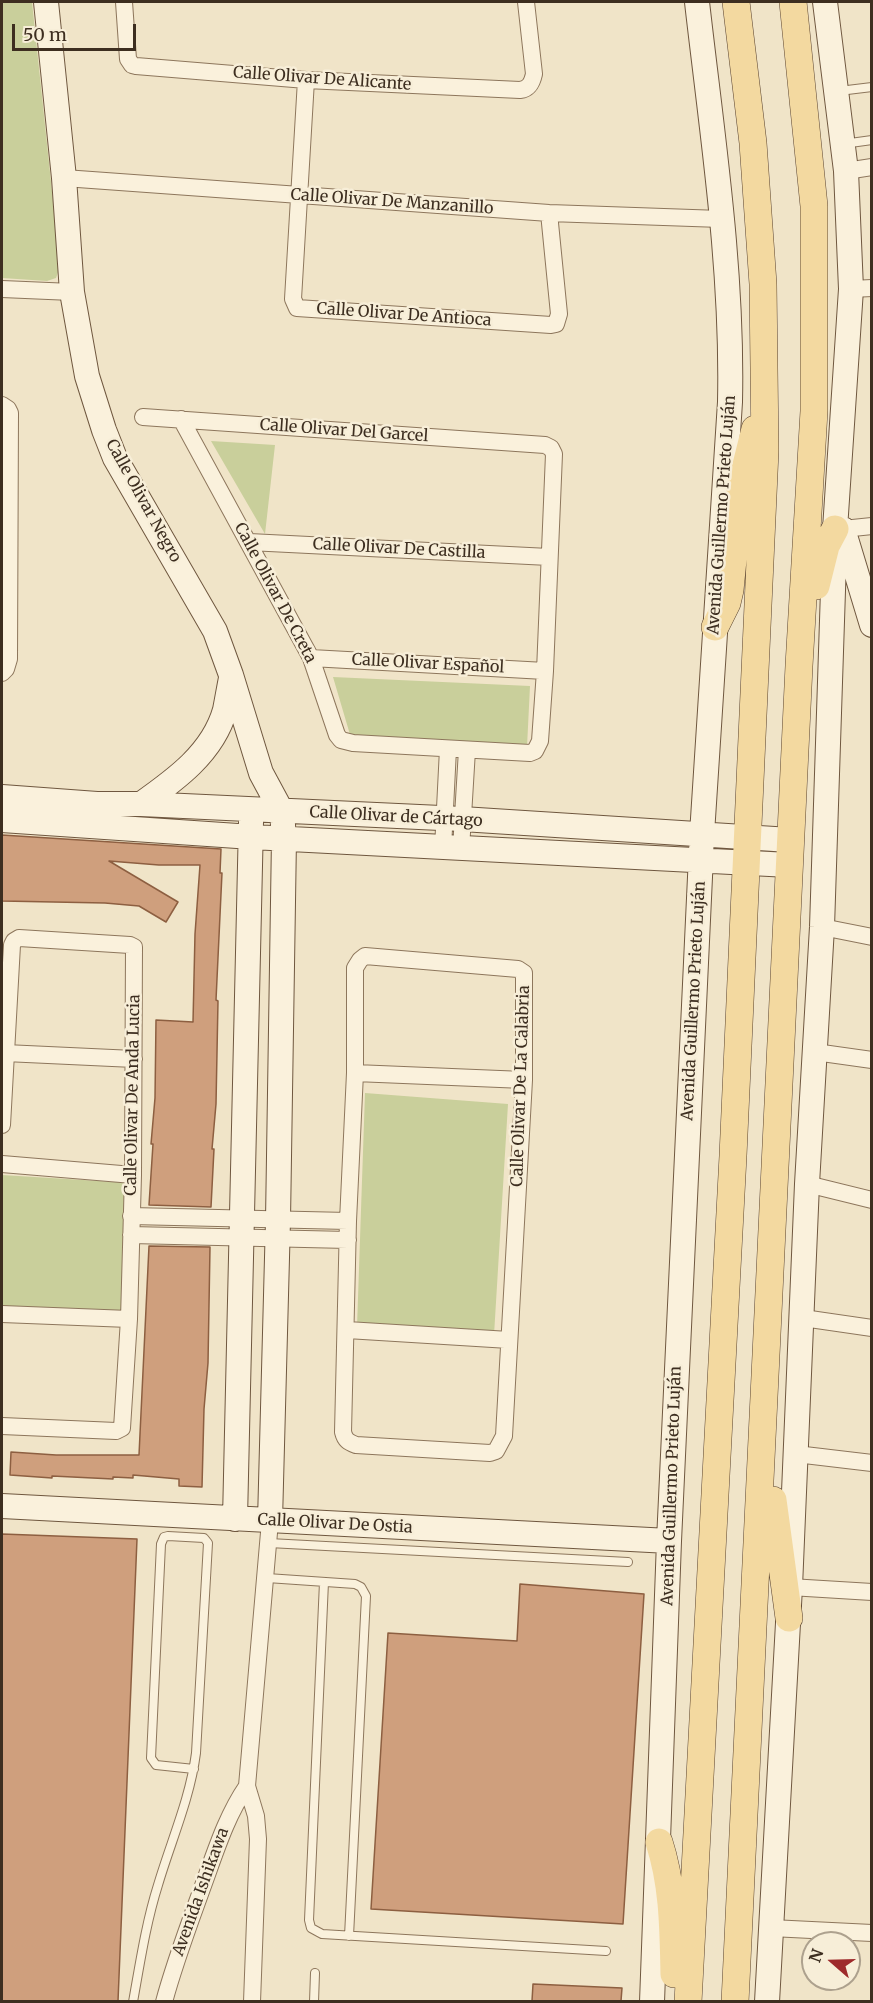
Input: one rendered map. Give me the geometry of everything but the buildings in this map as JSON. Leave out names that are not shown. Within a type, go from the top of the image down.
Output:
[{"type":"main road","points":[[720,2],[731,77],[753,143]]},
{"type":"main road","name":"Avenida Guillermo Prieto Luján","points":[[688,2001],[765,451],[764,284],[753,143],[736,2]]},
{"type":"main road","points":[[735,2001],[789,853],[814,411],[814,206],[793,2]]},
{"type":"main road","points":[[715,627],[727,603],[740,489],[765,390]]},
{"type":"main road","points":[[799,666],[823,556],[828,540],[839,529]]},
{"type":"main road","points":[[762,1411],[773,1450],[775,1524],[789,1618]]},
{"type":"main road","points":[[659,1842],[667,1867],[671,1894],[675,2001]]},
{"type":"street","name":"Calle Olivar Negro","points":[[46,2],[64,178],[72,292],[87,376],[115,458],[215,631],[261,773],[282,812]]},
{"type":"street","name":"Calle Olivar De Alicante","points":[[124,2],[128,59],[132,65],[136,66],[306,80],[520,90],[530,85],[534,74],[526,2]]},
{"type":"street","name":"Avenida Guillermo Prieto Luján","points":[[652,2001],[669,1540],[700,862],[731,355],[721,219],[698,2]]},
{"type":"street","points":[[767,2001],[789,1618],[807,1184],[822,927],[839,529],[861,289],[825,2]]},
{"type":"street","name":"Calle Olivar De Antioca","points":[[306,80],[293,299],[297,308],[556,324],[559,314],[549,213]]},
{"type":"street","points":[[846,171],[872,167]]},
{"type":"street","name":"Calle Olivar De Manzanillo","points":[[64,178],[549,213],[721,219]]},
{"type":"street","points":[[2,289],[72,292]]},
{"type":"street","points":[[2,405],[10,413],[10,460],[9,659],[2,673]]},
{"type":"street","name":"Calle Olivar Del Garcel","points":[[143,417],[545,445]]},
{"type":"street","name":"Calle Olivar De Creta","points":[[181,420],[312,658],[337,735],[341,740],[353,743],[530,753],[535,751],[540,741],[545,671],[554,454],[551,447],[545,445]]},
{"type":"street","points":[[839,529],[872,526]]},
{"type":"street","points":[[839,529],[872,625]]},
{"type":"street","name":"Calle Olivar De Castilla","points":[[249,542],[549,557]]},
{"type":"street","name":"Calle Olivar Español","points":[[312,658],[545,671]]},
{"type":"street","points":[[141,804],[180,776],[214,736],[224,712],[231,675]]},
{"type":"street","points":[[448,749],[453,819],[452,849]]},
{"type":"street","points":[[453,819],[467,750]]},
{"type":"street","points":[[236,1519],[251,810],[261,773]]},
{"type":"street","name":"Calle Olivar de Cártago","points":[[2,797],[97,804],[141,804],[453,819],[702,834],[747,838],[789,853]]},
{"type":"street","points":[[269,1540],[278,1230],[284,838],[282,812]]},
{"type":"street","name":"Calle Olivar de Cártago","points":[[2,820],[252,837],[746,865],[789,853]]},
{"type":"street","points":[[822,927],[872,937]]},
{"type":"street","name":"Calle Olivar De Anda Lucia","points":[[2,1125],[14,941],[19,938],[134,947],[136,950],[133,1175],[129,1319],[123,1423],[120,1430],[2,1426]]},
{"type":"street","name":"Calle Olivar De La Calabria","points":[[365,956],[522,970],[525,976],[524,1080],[502,1443],[496,1451],[490,1453],[349,1443],[345,1439],[343,1432],[348,1221],[355,1073],[356,968],[365,956]]},
{"type":"street","points":[[814,1052],[872,1060]]},
{"type":"street","points":[[5,1053],[134,1059]]},
{"type":"street","points":[[355,1073],[524,1080]]},
{"type":"street","points":[[2,1164],[133,1175]]},
{"type":"street","points":[[807,1184],[872,1200]]},
{"type":"street","points":[[131,1216],[242,1229]]},
{"type":"street","points":[[278,1230],[348,1221]]},
{"type":"street","points":[[131,1235],[242,1229],[278,1230],[348,1240]]},
{"type":"street","points":[[2,1314],[129,1319]]},
{"type":"street","points":[[803,1318],[872,1328]]},
{"type":"street","points":[[347,1330],[509,1340]]},
{"type":"street","points":[[796,1454],[872,1463]]},
{"type":"street","name":"Calle Olivar De Ostia","points":[[2,1506],[236,1519],[269,1540],[669,1540]]},
{"type":"street","name":"Avenida Ishikawa","points":[[252,2001],[258,1839],[256,1816],[248,1786],[269,1540]]},
{"type":"street","points":[[790,1587],[872,1592]]},
{"type":"street","name":"Avenida Ishikawa","points":[[164,2001],[176,1960],[230,1816],[248,1786]]},
{"type":"street","points":[[771,1928],[872,1933]]},
{"type":"lane","points":[[836,92],[872,87]]},
{"type":"lane","points":[[843,144],[872,140]]},
{"type":"lane","points":[[133,2001],[157,1886],[189,1794],[194,1769],[208,1543],[204,1538],[168,1536],[162,1540],[151,1758],[156,1765],[194,1769]]},
{"type":"lane","points":[[269,1540],[628,1562]]},
{"type":"lane","points":[[267,1578],[356,1584],[361,1587],[366,1596],[349,1936]]},
{"type":"lane","points":[[324,1582],[309,1920],[312,1928],[316,1932],[349,1936],[606,1951]]},
{"type":"lane","points":[[314,2001],[315,1973]]},
{"type":"green space","points":[[2,2],[32,2],[60,267],[56,278],[47,281],[2,278]]},
{"type":"green space","points":[[211,441],[275,445],[265,534]]},
{"type":"green space","points":[[333,677],[530,686],[527,747],[351,738]]},
{"type":"green space","points":[[365,1093],[508,1104],[494,1335],[357,1327]]},
{"type":"green space","points":[[2,1175],[132,1183],[129,1319],[2,1313]]}]
